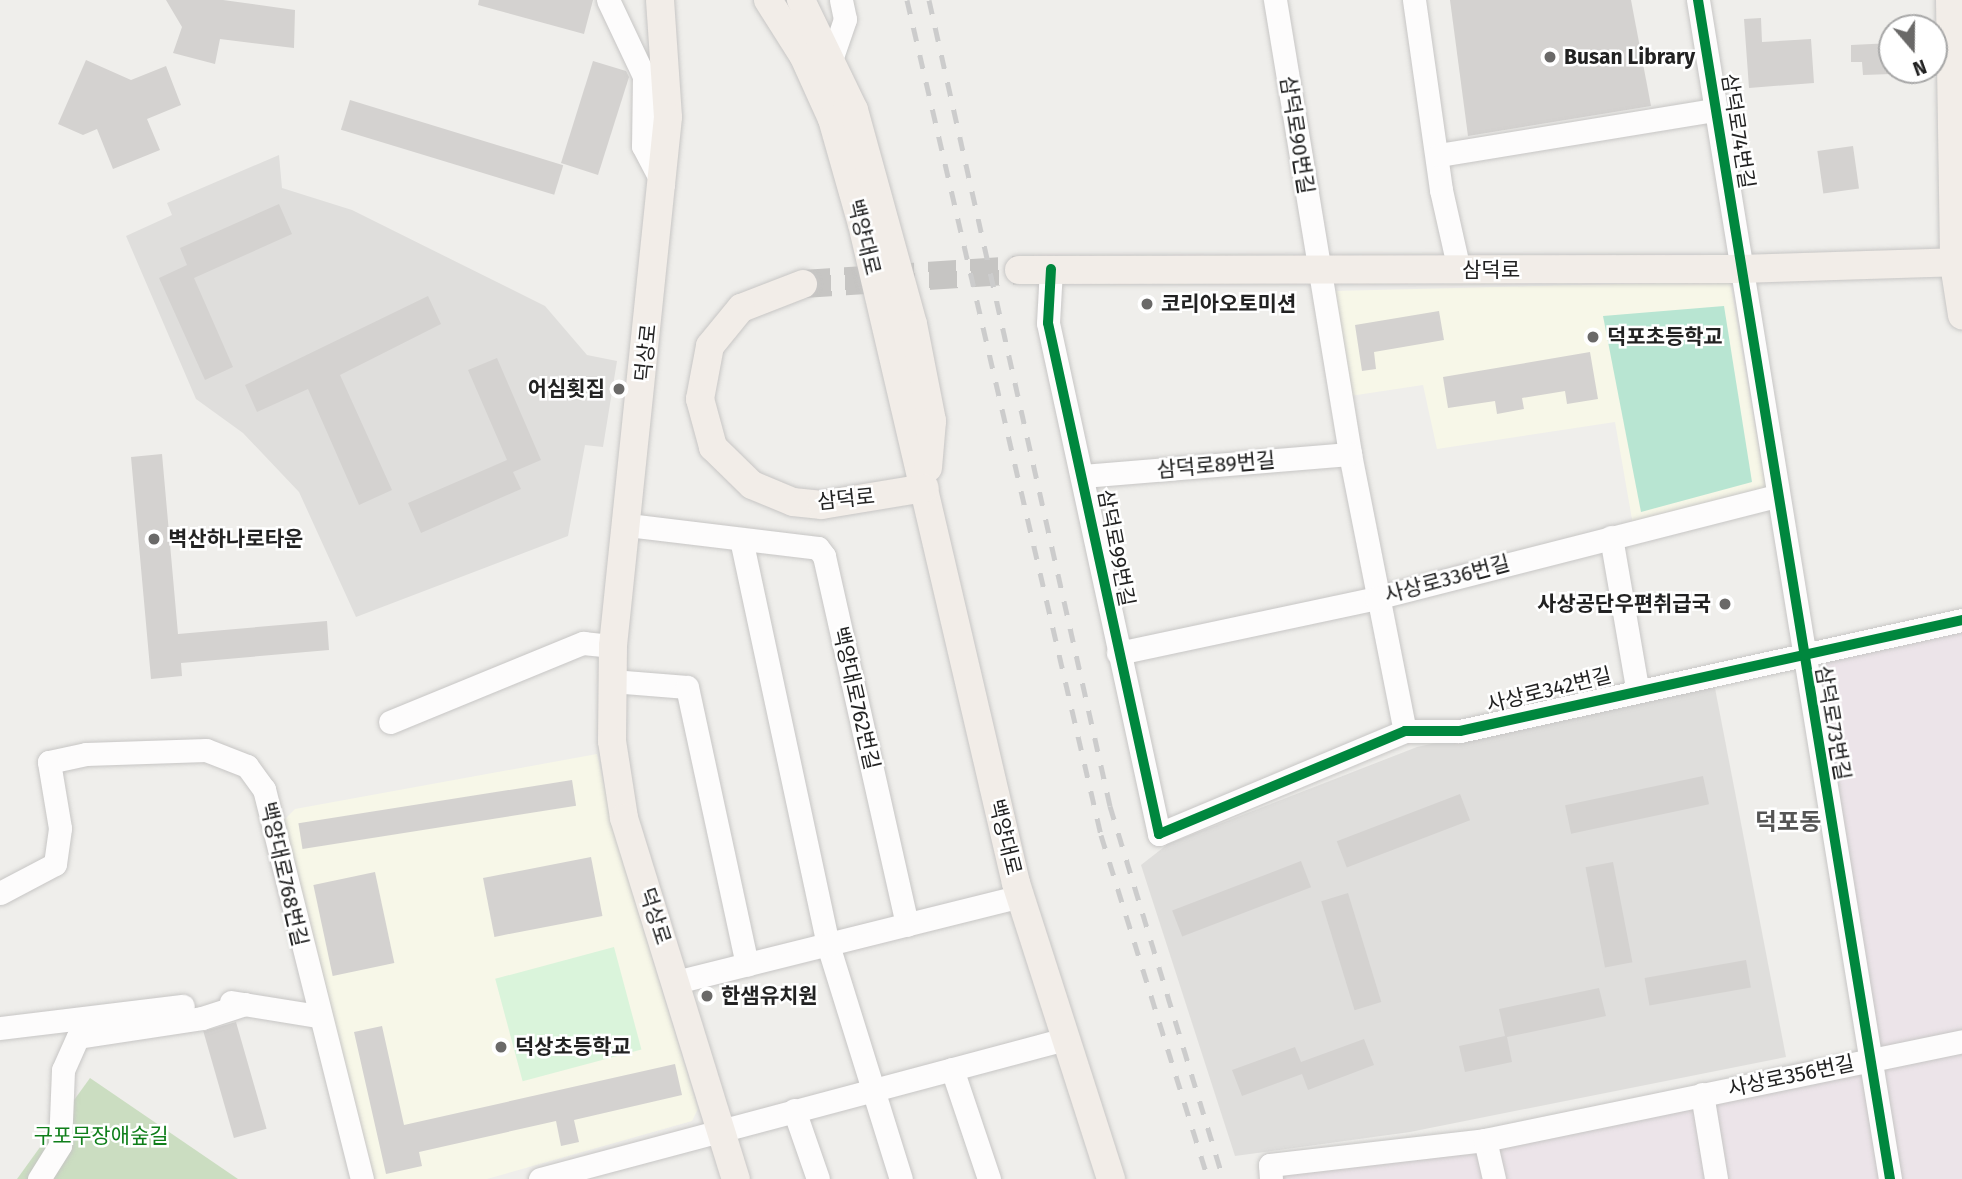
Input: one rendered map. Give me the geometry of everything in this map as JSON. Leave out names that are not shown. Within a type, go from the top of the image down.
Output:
[{"type":"main road","name":"덕상로","points":[[660,0],[669,81],[663,184],[613,646],[612,741],[624,818],[736,1179]]},
{"type":"main road","name":"백양대로","points":[[768,0],[804,57],[832,119],[925,488],[1020,896],[1111,1179]]},
{"type":"main road","name":"백양대로","points":[[801,0],[832,57],[854,110],[913,324],[932,421],[925,488]]},
{"type":"main road","points":[[1950,0],[1962,315]]},
{"type":"main road","name":"삼덕로","points":[[1020,270],[1740,269],[1958,263]]},
{"type":"main road","name":"삼덕로","points":[[803,284],[741,308],[710,346],[700,399],[713,447],[752,485],[793,502],[822,505],[925,488]]},
{"type":"street","points":[[608,0],[644,76],[643,146],[663,184]]},
{"type":"street","points":[[832,57],[845,19],[841,0]]},
{"type":"street","name":"삼덕로90번길","points":[[1275,0],[1319,271]]},
{"type":"street","points":[[1414,0],[1459,270]]},
{"type":"street","name":"삼덕로74번길","points":[[1698,0],[1740,269]]},
{"type":"street","points":[[1439,155],[1715,110]]},
{"type":"street","name":"삼덕로99번길","points":[[1051,269],[1048,323],[1159,834]]},
{"type":"street","name":"삼덕로73번길","points":[[1740,269],[1775,496],[1890,1179]]},
{"type":"street","points":[[1319,271],[1376,598],[1405,731]]},
{"type":"street","name":"삼덕로89번길","points":[[1082,476],[1350,454]]},
{"type":"street","name":"사상로336번길","points":[[1118,653],[1376,598],[1775,496]]},
{"type":"street","name":"백양대로762번길","points":[[628,525],[818,548],[824,556],[906,925]]},
{"type":"street","name":"사상로342번길","points":[[1611,537],[1637,688]]},
{"type":"street","points":[[741,539],[828,944],[869,1090],[901,1179]]},
{"type":"street","name":"사상로342번길","points":[[1159,834],[1405,731],[1460,731],[1637,688],[1962,620]]},
{"type":"street","points":[[390,722],[583,643],[613,646]]},
{"type":"street","points":[[612,681],[687,687],[747,965]]},
{"type":"street","name":"백양대로768번길","points":[[0,892],[55,864],[61,828],[49,762],[86,754],[206,750],[226,755],[247,766],[264,789],[317,1016],[362,1179]]},
{"type":"street","points":[[676,982],[1020,896]]},
{"type":"street","points":[[0,1028],[210,1003],[245,1004],[317,1016]]},
{"type":"street","points":[[39,1179],[60,1144],[63,1070],[78,1037],[202,1018],[245,1004]]},
{"type":"street","points":[[540,1179],[623,1168],[721,1129],[1065,1039]]},
{"type":"street","name":"사상로356번길","points":[[1269,1173],[1485,1140],[1962,1041]]},
{"type":"street","points":[[951,1069],[989,1179]]},
{"type":"street","name":"사상로356번길","points":[[1702,1094],[1716,1179]]},
{"type":"street","points":[[794,1110],[818,1179]]},
{"type":"street","points":[[1485,1140],[1494,1179]]},
{"type":"shaded area","points":[[279,155],[282,188],[352,210],[545,306],[587,355],[617,361],[603,447],[585,445],[568,536],[356,617],[299,492],[243,433],[196,399],[126,236],[172,215],[167,203]]},
{"type":"shaded area","points":[[1730,281],[1766,490],[1633,525],[1615,422],[1437,449],[1423,385],[1350,396],[1335,291]]},
{"type":"shaded area","points":[[1962,628],[1962,1179],[1277,1179],[1274,1173],[1469,1154],[1882,1068],[1819,670],[1828,656]]},
{"type":"shaded area","points":[[1714,683],[1786,1057],[1410,1132],[1235,1156],[1141,865],[1168,844],[1417,747]]},
{"type":"shaded area","points":[[597,754],[617,843],[698,1109],[692,1121],[487,1179],[370,1179],[278,826],[295,809]]},
{"type":"green space","points":[[1724,306],[1752,482],[1641,512],[1603,316]]},
{"type":"green space","points":[[614,947],[641,1049],[523,1081],[495,979]]},
{"type":"green space","name":"구포무장애숲길","points":[[90,1078],[238,1179],[17,1179]]},
{"type":"building","points":[[166,0],[223,0],[295,10],[294,48],[220,39],[215,64],[173,53],[182,27]]},
{"type":"building","points":[[479,0],[593,0],[584,34],[478,5]]},
{"type":"building","name":"Busan Library","points":[[1450,0],[1631,0],[1651,106],[1468,136]]},
{"type":"building","points":[[1761,18],[1762,42],[1811,39],[1814,83],[1749,88],[1744,19]]},
{"type":"building","points":[[1878,44],[1878,74],[1863,75],[1862,62],[1851,62],[1851,45]]},
{"type":"building","points":[[86,60],[131,80],[166,66],[181,105],[147,119],[160,150],[113,169],[97,129],[83,135],[58,124]]},
{"type":"building","points":[[593,61],[626,71],[629,77],[598,175],[561,163]]},
{"type":"building","points":[[350,100],[563,165],[554,195],[341,130]]},
{"type":"building","points":[[1853,146],[1859,189],[1823,194],[1817,151]]},
{"type":"building","points":[[279,204],[292,234],[194,278],[233,367],[205,380],[159,278],[187,265],[180,248]]},
{"type":"building","points":[[428,296],[441,324],[340,375],[392,490],[359,505],[308,389],[257,412],[245,385]]},
{"type":"building","points":[[1439,311],[1444,340],[1374,352],[1376,369],[1362,371],[1355,325]]},
{"type":"building","points":[[1590,352],[1598,399],[1567,404],[1565,391],[1522,398],[1524,409],[1497,414],[1495,401],[1448,408],[1443,377]]},
{"type":"building","points":[[497,358],[541,460],[513,472],[521,489],[421,533],[408,503],[507,460],[468,370]]},
{"type":"building","name":"벽산하나로타운","points":[[162,454],[178,634],[327,621],[329,650],[181,663],[182,676],[151,679],[131,457]]},
{"type":"building","points":[[1703,776],[1709,804],[1571,834],[1565,805]]},
{"type":"building","points":[[572,780],[576,806],[302,849],[298,823]]},
{"type":"building","points":[[1460,794],[1470,820],[1347,867],[1337,841]]},
{"type":"building","points":[[591,857],[602,916],[494,937],[483,878]]},
{"type":"building","points":[[1301,861],[1311,887],[1182,937],[1172,910]]},
{"type":"building","points":[[1613,862],[1632,962],[1605,967],[1586,867]]},
{"type":"building","points":[[375,872],[394,963],[333,976],[313,885]]},
{"type":"building","points":[[1348,893],[1381,1002],[1355,1010],[1321,901]]},
{"type":"building","points":[[1746,960],[1751,988],[1649,1005],[1645,978]]},
{"type":"building","points":[[1599,988],[1606,1016],[1507,1037],[1512,1062],[1465,1072],[1459,1046],[1505,1036],[1499,1009]]},
{"type":"building","points":[[236,1022],[267,1129],[234,1138],[203,1031]]},
{"type":"building","points":[[382,1026],[404,1125],[675,1064],[682,1095],[574,1120],[579,1142],[561,1146],[556,1121],[419,1152],[422,1166],[386,1174],[354,1032]]},
{"type":"building","points":[[1364,1039],[1374,1065],[1308,1090],[1302,1074],[1242,1096],[1232,1070],[1295,1047],[1301,1062]]},
{"type":"tunnel","points":[[803,284],[1019,270]]},
{"type":"railway","points":[[907,0],[1101,835],[1208,1179]]},
{"type":"railway","points":[[929,0],[1110,806],[1223,1179]]},
{"type":"cycle path","points":[[1698,0],[1890,1179]]},
{"type":"cycle path","points":[[1051,269],[1048,323],[1159,834],[1405,731],[1460,731],[1962,620]]},
{"type":"place","name":"Busan Library","points":[[1550,57]]},
{"type":"place","name":"코리아오토미션","points":[[1147,304]]},
{"type":"place","name":"덕포초등학교","points":[[1593,337]]},
{"type":"place","name":"어심횟집","points":[[619,389]]},
{"type":"place","name":"벽산하나로타운","points":[[154,539]]},
{"type":"place","name":"사상공단우편취급국","points":[[1725,604]]},
{"type":"place","name":"한샘유치원","points":[[707,996]]},
{"type":"place","name":"덕상초등학교","points":[[501,1047]]},
{"type":"district","name":"덕포동","points":[[1788,823]]}]
